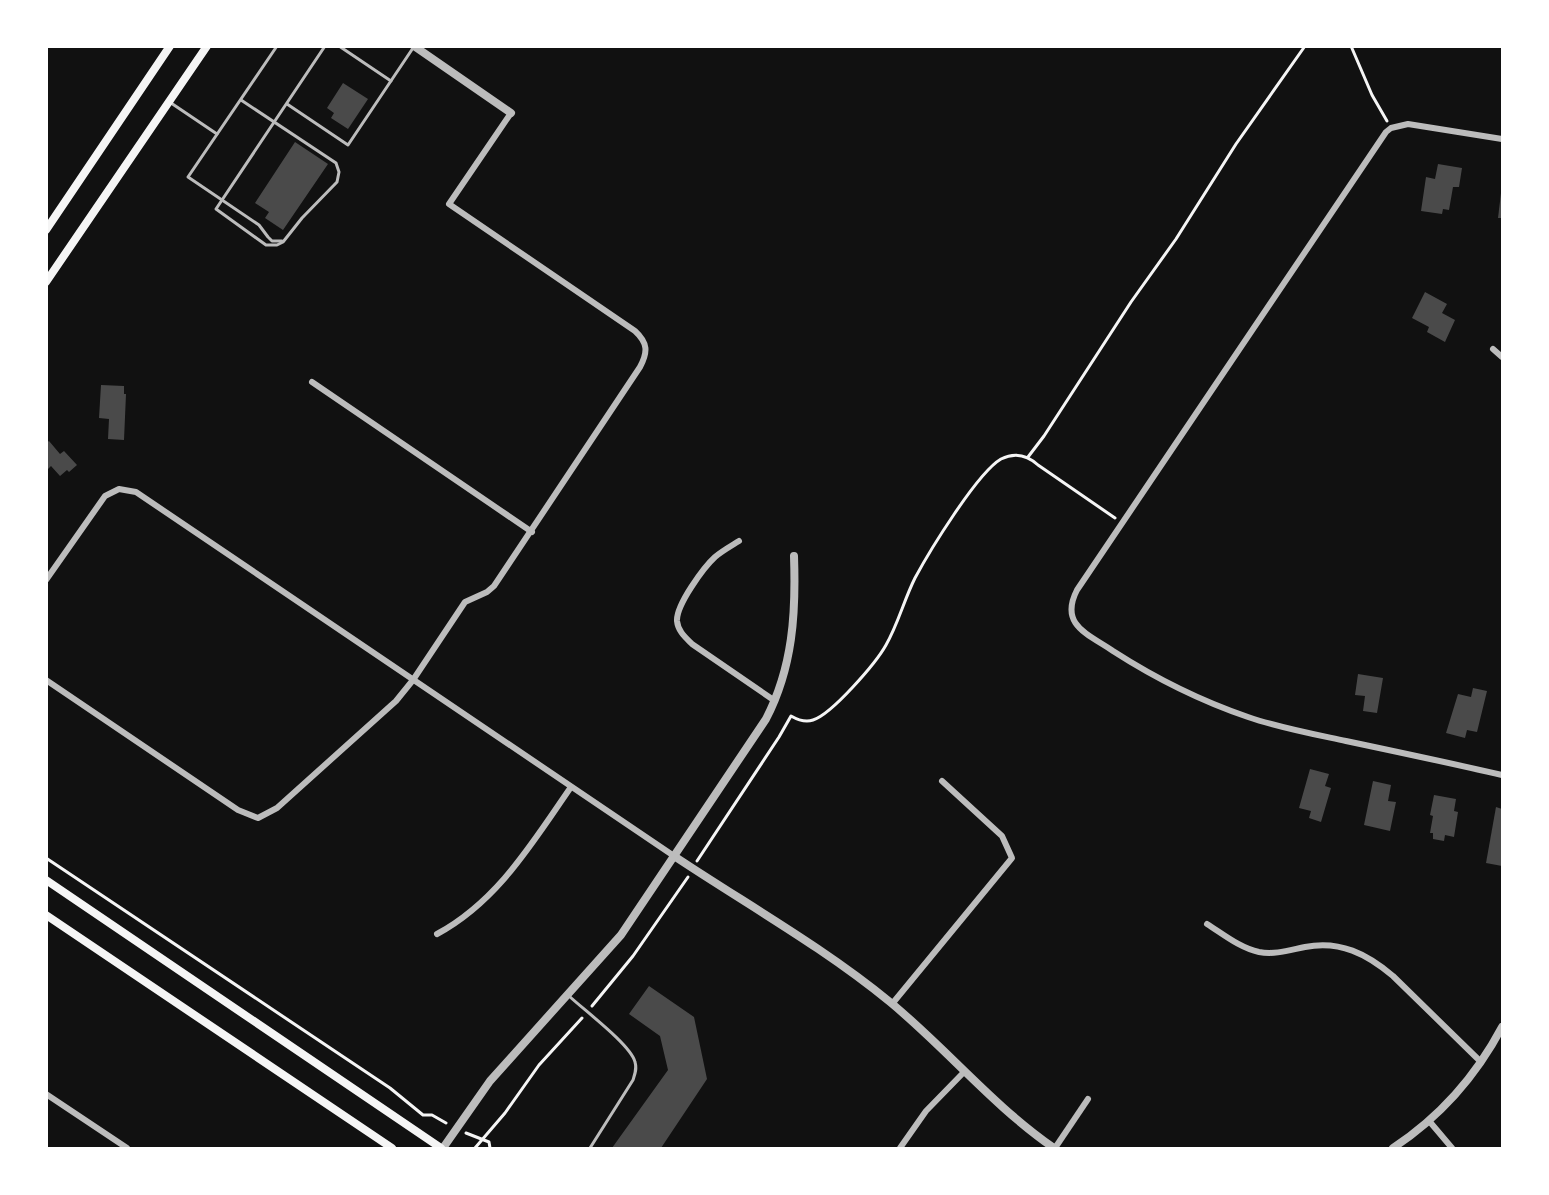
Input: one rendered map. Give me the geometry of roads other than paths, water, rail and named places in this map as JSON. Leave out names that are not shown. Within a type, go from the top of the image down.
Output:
[{"type":"main road","points":[[46,230],[170,46]]},
{"type":"main road","points":[[46,282],[207,46]]},
{"type":"main road","points":[[46,880],[442,1149]]},
{"type":"main road","points":[[46,915],[392,1149]]},
{"type":"street","points":[[46,680],[238,810],[258,818],[267,814],[286,800],[387,710],[413,680],[465,602],[487,592],[494,586],[640,367],[645,357],[646,347],[643,339],[635,331],[449,204],[511,113],[414,47]]},
{"type":"street","points":[[1503,139],[1408,124],[1391,128],[1375,147],[1077,590],[1070,612],[1072,619],[1087,634],[1123,658],[1170,684],[1248,717],[1503,775]]},
{"type":"street","points":[[1493,349],[1503,357]]},
{"type":"street","points":[[312,382],[532,532]]},
{"type":"street","points":[[46,580],[105,496],[119,489],[129,489],[846,969],[892,1004],[1008,1113],[1054,1149],[1088,1099]]},
{"type":"street","points":[[739,541],[715,557],[708,565],[679,609],[678,626],[692,644],[775,701]]},
{"type":"street","points":[[442,1149],[490,1081],[621,935],[766,719],[786,671],[793,635],[794,556]]},
{"type":"street","points":[[892,1004],[1012,858],[1002,836],[942,781]]},
{"type":"street","points":[[437,934],[470,914],[495,891],[571,787]]},
{"type":"street","points":[[1207,924],[1238,944],[1259,952],[1282,952],[1323,945],[1357,951],[1393,976],[1481,1062]]},
{"type":"street","points":[[1394,1149],[1430,1122],[1456,1094],[1481,1062],[1503,1027]]},
{"type":"street","points":[[900,1149],[926,1111],[964,1072]]},
{"type":"street","points":[[46,1094],[127,1149]]},
{"type":"street","points":[[1430,1122],[1452,1149]]},
{"type":"lane","points":[[277,46],[188,177],[259,225],[272,241],[283,242]]},
{"type":"lane","points":[[241,100],[274,121],[336,163],[339,172],[337,182],[302,218],[283,242],[277,245],[266,245],[216,209],[274,121],[325,46]]},
{"type":"lane","points":[[339,46],[391,81]]},
{"type":"lane","points":[[287,104],[348,145],[414,47]]},
{"type":"lane","points":[[169,102],[217,134]]},
{"type":"lane","points":[[568,995],[627,1048],[635,1062],[636,1071],[633,1080],[590,1149]]}]
